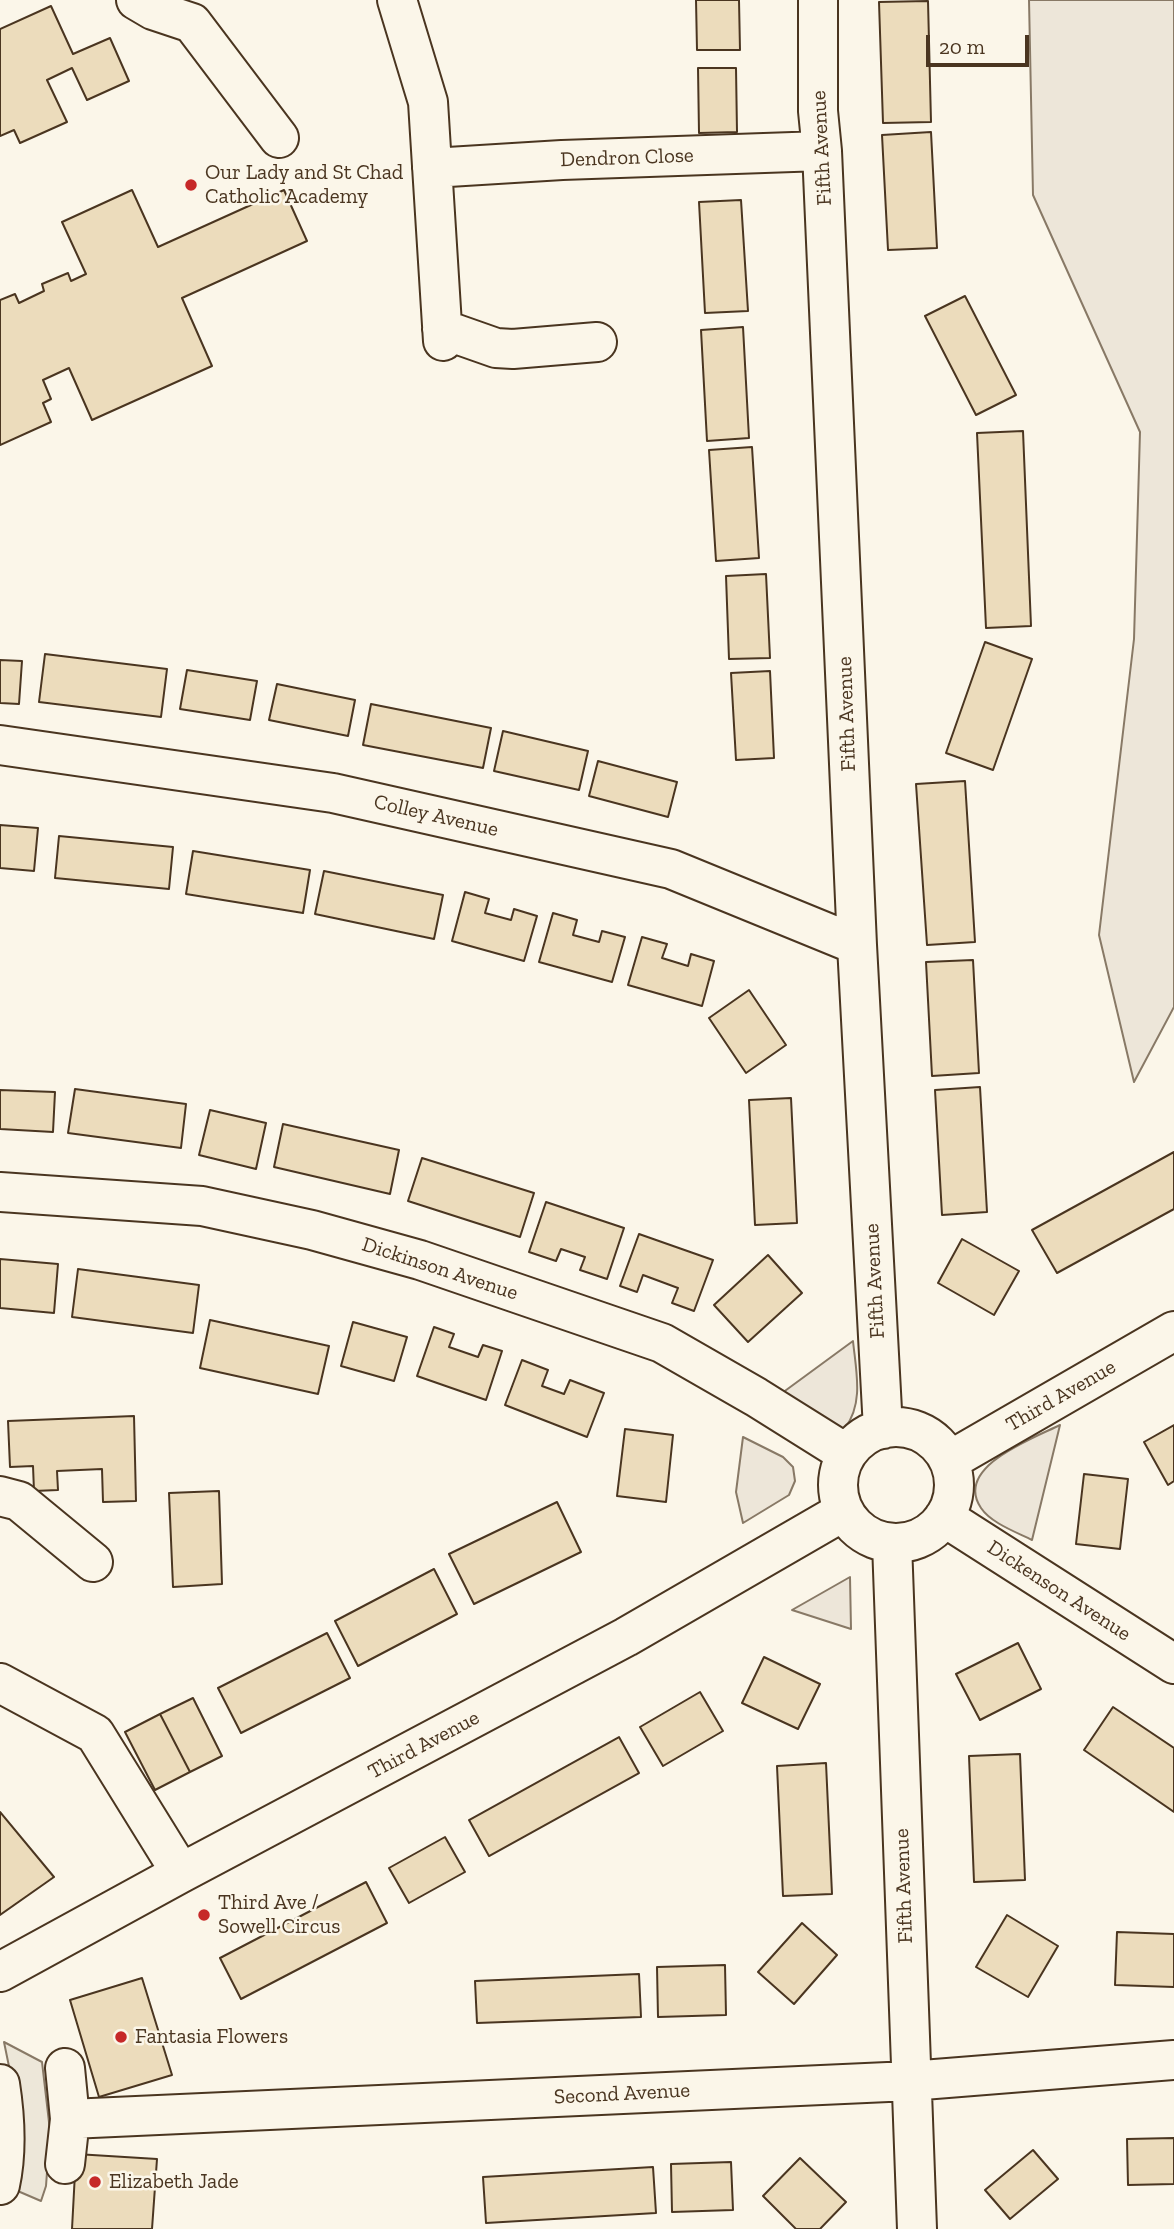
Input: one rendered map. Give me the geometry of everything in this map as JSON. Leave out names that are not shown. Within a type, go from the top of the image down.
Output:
[{"type":"street","points":[[136,0],[192,23],[279,138]]},
{"type":"street","points":[[397,0],[428,102],[443,335],[496,348],[513,349],[597,342]]},
{"type":"street","name":"Fifth Avenue","points":[[818,0],[818,111],[822,151],[857,945],[883,1429]]},
{"type":"street","name":"Dendron Close","points":[[432,168],[562,160],[822,151]]},
{"type":"street","name":"Colley Avenue","points":[[0,745],[333,793],[671,869],[857,945]]},
{"type":"street","name":"Dickinson Avenue","points":[[0,1192],[202,1206],[312,1230],[420,1260],[662,1343],[847,1454]]},
{"type":"street","name":"Third Avenue","points":[[949,1461],[1174,1331]]},
{"type":"street","points":[[903,1427],[922,1433],[938,1445],[949,1461],[954,1480],[952,1499],[944,1517],[922,1537],[907,1542],[877,1541],[863,1534],[852,1524],[844,1511],[838,1492],[839,1472],[847,1454],[857,1442],[883,1429],[903,1427]]},
{"type":"street","points":[[0,1496],[19,1501],[93,1562]]},
{"type":"street","name":"Third Avenue","points":[[0,1972],[626,1637],[844,1511]]},
{"type":"street","name":"Dickenson Avenue","points":[[944,1517],[1174,1664]]},
{"type":"street","name":"Fifth Avenue","points":[[892,1543],[917,2229]]},
{"type":"street","points":[[0,1683],[95,1734],[181,1873]]},
{"type":"street","name":"Second Avenue","points":[[69,2119],[910,2081],[1174,2060]]},
{"type":"street","points":[[65,2068],[69,2119],[65,2164]]},
{"type":"street","points":[[0,2084],[4,2142],[0,2185]]},
{"type":"shaded area","points":[[1029,0],[1174,0],[1174,1007],[1134,1082],[1099,935],[1134,639],[1140,432],[1033,195]]},
{"type":"shaded area","points":[[853,1341],[857,1397],[855,1408],[845,1428],[833,1429],[778,1396]]},
{"type":"shaded area","points":[[1060,1425],[1032,1540],[1004,1527],[985,1513],[975,1493],[978,1480],[987,1467],[1000,1456]]},
{"type":"shaded area","points":[[743,1437],[783,1457],[793,1467],[795,1481],[789,1495],[743,1523],[736,1492]]},
{"type":"shaded area","points":[[850,1577],[851,1629],[792,1610]]},
{"type":"shaded area","points":[[4,2042],[42,2062],[50,2131],[46,2186],[41,2201],[13,2189],[14,2091]]},
{"type":"building","points":[[696,0],[739,0],[740,50],[697,50]]},
{"type":"building","points":[[928,1],[931,122],[883,123],[879,2]]},
{"type":"building","points":[[51,6],[73,54],[110,38],[129,81],[87,100],[72,68],[47,80],[67,122],[20,143],[14,130],[0,136],[0,29]]},
{"type":"building","points":[[698,68],[736,68],[737,132],[699,133]]},
{"type":"building","points":[[931,132],[937,248],[888,250],[882,135]]},
{"type":"building","points":[[132,190],[158,247],[284,190],[307,241],[182,298],[212,366],[92,420],[69,368],[43,380],[51,399],[43,403],[51,422],[0,445],[0,300],[15,294],[19,303],[44,291],[42,284],[68,273],[71,281],[86,274],[62,222]]},
{"type":"building","points":[[741,200],[748,311],[705,313],[699,202]]},
{"type":"building","points":[[965,296],[1016,395],[976,415],[925,316]]},
{"type":"building","points":[[743,327],[749,438],[707,441],[701,330]]},
{"type":"building","points":[[1023,431],[1031,626],[986,628],[977,433]]},
{"type":"building","points":[[752,447],[759,558],[716,561],[709,450]]},
{"type":"building","points":[[766,574],[770,658],[729,659],[726,576]]},
{"type":"building","points":[[985,642],[1032,659],[993,770],[946,753]]},
{"type":"building","points":[[45,654],[167,669],[161,717],[39,702]]},
{"type":"building","points":[[0,660],[22,661],[19,704],[0,703]]},
{"type":"building","points":[[187,670],[257,681],[250,720],[180,709]]},
{"type":"building","points":[[770,671],[774,758],[736,760],[731,673]]},
{"type":"building","points":[[277,684],[355,700],[348,736],[269,720]]},
{"type":"building","points":[[371,704],[491,728],[483,768],[363,745]]},
{"type":"building","points":[[503,731],[588,751],[579,790],[494,771]]},
{"type":"building","points":[[598,761],[677,782],[668,817],[589,796]]},
{"type":"building","points":[[965,781],[975,942],[927,945],[916,784]]},
{"type":"building","points":[[0,825],[38,828],[34,871],[0,868]]},
{"type":"building","points":[[59,836],[173,847],[169,889],[55,878]]},
{"type":"building","points":[[193,851],[310,870],[303,913],[186,894]]},
{"type":"building","points":[[324,871],[443,895],[434,939],[315,914]]},
{"type":"building","points":[[465,892],[489,899],[485,913],[511,920],[514,909],[537,916],[524,961],[452,941]]},
{"type":"building","points":[[553,913],[577,920],[573,935],[599,942],[602,931],[625,937],[612,982],[539,962]]},
{"type":"building","points":[[642,937],[667,944],[662,958],[688,966],[691,954],[714,961],[702,1006],[628,985]]},
{"type":"building","points":[[973,960],[979,1073],[932,1076],[926,962]]},
{"type":"building","points":[[749,990],[786,1045],[746,1073],[709,1018]]},
{"type":"building","points":[[980,1087],[987,1212],[942,1215],[935,1090]]},
{"type":"building","points":[[75,1089],[186,1104],[181,1148],[68,1133]]},
{"type":"building","points":[[0,1090],[55,1092],[53,1132],[0,1129]]},
{"type":"building","points":[[791,1098],[797,1223],[755,1225],[749,1100]]},
{"type":"building","points":[[210,1110],[266,1123],[256,1169],[199,1155]]},
{"type":"building","points":[[283,1124],[399,1150],[390,1194],[274,1167]]},
{"type":"building","points":[[1174,1152],[1174,1209],[1057,1273],[1032,1230]]},
{"type":"building","points":[[422,1158],[534,1193],[520,1237],[408,1201]]},
{"type":"building","points":[[546,1202],[624,1228],[607,1279],[580,1270],[585,1257],[561,1249],[556,1261],[529,1252]]},
{"type":"building","points":[[639,1234],[713,1260],[694,1311],[672,1303],[678,1288],[643,1275],[637,1292],[620,1286]]},
{"type":"building","points":[[962,1239],[1019,1271],[994,1315],[938,1283]]},
{"type":"building","points":[[768,1255],[802,1293],[748,1342],[714,1305]]},
{"type":"building","points":[[0,1259],[58,1264],[54,1313],[0,1308]]},
{"type":"building","points":[[78,1269],[199,1285],[193,1333],[72,1317]]},
{"type":"building","points":[[210,1320],[329,1346],[318,1394],[200,1368]]},
{"type":"building","points":[[353,1322],[407,1337],[394,1381],[341,1366]]},
{"type":"building","points":[[434,1327],[454,1334],[449,1347],[478,1357],[483,1345],[502,1351],[486,1400],[417,1376]]},
{"type":"building","points":[[522,1360],[548,1370],[542,1386],[564,1394],[570,1380],[604,1393],[587,1437],[505,1405]]},
{"type":"building","points":[[134,1416],[136,1501],[103,1502],[102,1469],[57,1471],[58,1490],[34,1491],[33,1466],[10,1467],[8,1421]]},
{"type":"building","points":[[1174,1425],[1174,1481],[1168,1485],[1144,1442]]},
{"type":"building","points":[[625,1429],[673,1435],[666,1502],[617,1496]]},
{"type":"building","points":[[1084,1474],[1128,1479],[1120,1549],[1076,1544]]},
{"type":"building","points":[[219,1491],[222,1584],[173,1587],[169,1493]]},
{"type":"building","points":[[557,1502],[581,1552],[474,1604],[449,1554]]},
{"type":"building","points":[[434,1569],[457,1614],[358,1666],[335,1621]]},
{"type":"building","points":[[327,1633],[350,1678],[241,1733],[218,1688]]},
{"type":"building","points":[[1018,1643],[1041,1689],[980,1720],[956,1674]]},
{"type":"building","points":[[764,1657],[820,1684],[798,1729],[742,1703]]},
{"type":"building","points":[[700,1692],[723,1731],[663,1766],[640,1727]]},
{"type":"building","points":[[193,1698],[222,1756],[190,1772],[160,1714]]},
{"type":"building","points":[[1113,1707],[1174,1748],[1174,1812],[1084,1750]]},
{"type":"building","points":[[160,1714],[190,1772],[155,1790],[125,1732]]},
{"type":"building","points":[[619,1737],[639,1773],[489,1856],[469,1820]]},
{"type":"building","points":[[1020,1754],[1025,1880],[974,1882],[969,1756]]},
{"type":"building","points":[[826,1763],[832,1894],[783,1896],[777,1766]]},
{"type":"building","points":[[0,1812],[54,1877],[0,1915]]},
{"type":"building","points":[[445,1837],[465,1872],[409,1903],[389,1868]]},
{"type":"building","points":[[366,1882],[387,1923],[241,1999],[220,1958]]},
{"type":"building","points":[[1007,1915],[1058,1946],[1028,1997],[976,1967]]},
{"type":"building","points":[[802,1923],[837,1955],[794,2004],[758,1972]]},
{"type":"building","points":[[1117,1932],[1174,1934],[1174,1987],[1115,1985]]},
{"type":"building","points":[[725,1965],[726,2015],[658,2017],[657,1967]]},
{"type":"building","points":[[639,1974],[641,2017],[477,2023],[475,1981]]},
{"type":"building","name":"Fantasia Flowers","points":[[142,1978],[172,2075],[99,2097],[70,2000]]},
{"type":"building","points":[[1174,2138],[1174,2184],[1128,2185],[1127,2139]]},
{"type":"building","points":[[1033,2150],[1058,2179],[1010,2219],[985,2190]]},
{"type":"building","points":[[76,2154],[157,2159],[152,2229],[72,2229]]},
{"type":"building","points":[[800,2158],[846,2202],[820,2229],[796,2229],[763,2196]]},
{"type":"building","points":[[731,2162],[733,2210],[672,2212],[671,2164]]},
{"type":"building","points":[[653,2167],[656,2213],[486,2223],[483,2177]]},
{"type":"place","name":"Our Lady and St Chad Catholic Academy","points":[[191,185]]},
{"type":"place","name":"Third Ave / Sowell Circus","points":[[204,1915]]},
{"type":"place","name":"Fantasia Flowers","points":[[121,2037]]},
{"type":"place","name":"Elizabeth Jade","points":[[95,2182]]}]
